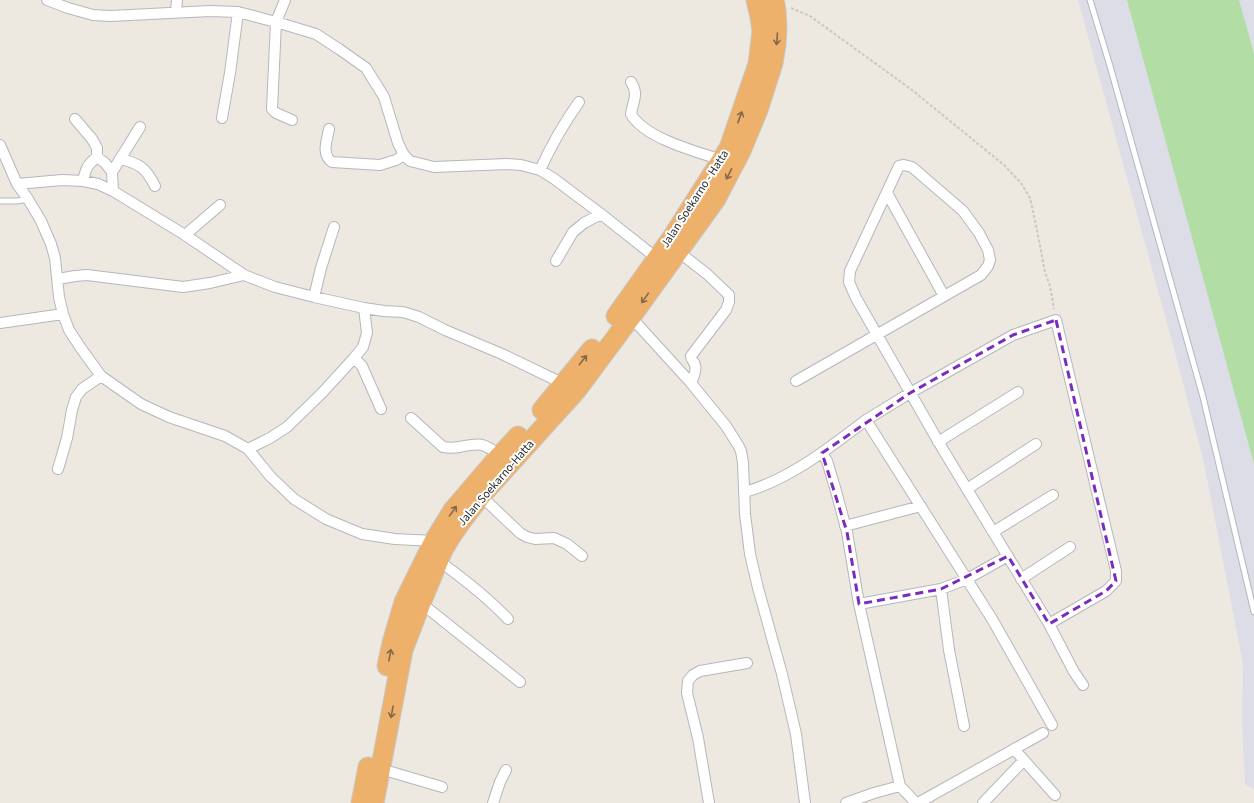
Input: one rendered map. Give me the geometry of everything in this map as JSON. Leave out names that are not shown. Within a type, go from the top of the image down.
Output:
[{"type":"highway","name":"Jalan Soekarno - Hatta","points":[[667,255],[722,160],[734,134],[758,64],[762,31],[756,0]]},
{"type":"highway","name":"Jalan Soekarno - Hatta","points":[[667,255],[716,199],[741,151],[758,110],[773,63],[777,27],[774,1]]},
{"type":"highway","name":"Jalan Soekarno-Hatta","points":[[374,803],[404,650],[421,603],[452,535],[481,496],[576,391],[667,255]]},
{"type":"highway","points":[[361,803],[392,643],[404,602],[434,541],[453,510],[548,404],[589,353],[627,313]]},
{"type":"street","points":[[46,0],[93,15],[110,16],[210,11],[238,12],[316,34],[366,68],[384,97],[398,143],[404,155],[410,161],[434,167],[507,164],[521,165],[540,170],[601,214],[667,255],[703,270],[726,291],[729,295],[729,302],[726,310],[691,356],[691,360],[696,366],[696,371],[691,383]]},
{"type":"street","points":[[176,12],[177,0]]},
{"type":"street","points":[[285,0],[276,22],[272,109],[276,113],[292,120]]},
{"type":"street","points":[[222,118],[238,12]]},
{"type":"street","points":[[631,82],[635,89],[631,114],[633,120],[641,127],[674,144],[722,160]]},
{"type":"street","points":[[540,170],[548,152],[566,120],[580,102]]},
{"type":"street","points":[[75,119],[92,139],[97,148],[97,157]]},
{"type":"street","points":[[112,191],[112,172],[140,127]]},
{"type":"street","points":[[328,129],[325,149],[326,156],[332,162],[380,165],[396,160],[404,155]]},
{"type":"street","points":[[0,145],[17,184],[41,221],[51,244],[55,258],[63,314],[69,330],[80,348],[101,376],[141,404],[169,417],[225,436],[248,449],[270,476],[294,499],[326,519],[362,534],[395,539],[434,541]]},
{"type":"street","points":[[97,157],[105,163],[112,172]]},
{"type":"street","points":[[84,180],[89,163],[97,157]]},
{"type":"street","points":[[120,159],[134,162],[143,168],[150,175],[155,186]]},
{"type":"street","points":[[796,381],[877,334],[981,275],[988,266],[990,260],[988,250],[979,233],[963,211],[912,167],[904,164],[899,166],[850,271],[849,282],[856,298],[877,334],[938,442],[1049,624],[1074,672],[1083,685]]},
{"type":"street","points":[[17,184],[62,180],[84,180],[98,184],[185,235],[244,275],[275,287],[314,297],[364,308],[403,312],[419,317],[445,330],[502,354],[564,384]]},
{"type":"street","points":[[888,192],[944,296]]},
{"type":"street","points":[[185,235],[220,205]]},
{"type":"street","points":[[556,261],[573,232],[584,223],[601,214]]},
{"type":"street","points":[[314,297],[321,268],[334,227]]},
{"type":"street","points":[[58,279],[87,275],[183,287],[210,283],[244,275]]},
{"type":"street","points":[[248,449],[270,438],[287,427],[322,393],[354,358],[363,347],[367,333],[364,308]]},
{"type":"street","points":[[627,313],[691,383],[726,426],[738,445],[743,462],[746,521],[750,554],[782,674],[796,734],[806,803]]},
{"type":"street","points":[[0,323],[63,314]]},
{"type":"street","points":[[745,492],[757,489],[780,478],[822,453],[866,420],[910,393],[1013,335],[1056,320],[1104,516],[1116,572],[1116,581],[1106,592],[1049,624]]},
{"type":"street","points":[[354,358],[362,366],[381,409]]},
{"type":"street","points":[[58,469],[67,438],[76,397],[82,389],[101,376]]},
{"type":"street","points":[[938,442],[1018,392]]},
{"type":"street","points":[[411,418],[443,447],[449,448],[476,443],[492,449],[500,456]]},
{"type":"street","points":[[866,420],[992,619],[1052,725]]},
{"type":"street","points":[[966,489],[1036,444]]},
{"type":"street","points":[[822,453],[827,461],[845,526],[859,604],[900,786],[917,803],[1043,733]]},
{"type":"street","points":[[994,532],[1053,495]]},
{"type":"street","points":[[481,496],[527,538],[554,538],[567,544],[582,556]]},
{"type":"street","points":[[845,526],[921,506]]},
{"type":"street","points":[[1021,579],[1070,547]]},
{"type":"street","points":[[859,604],[941,589],[967,579],[1008,556]]},
{"type":"street","points":[[439,561],[461,576],[508,619]]},
{"type":"street","points":[[941,589],[949,650],[964,726]]},
{"type":"street","points":[[421,603],[520,682]]},
{"type":"street","points":[[709,803],[698,738],[687,693],[688,681],[693,675],[700,671],[747,663]]},
{"type":"street","points":[[1014,749],[1055,795]]},
{"type":"street","points":[[983,803],[1024,760]]},
{"type":"street","points":[[381,769],[442,787]]},
{"type":"street","points":[[493,803],[506,770]]},
{"type":"street","points":[[846,803],[900,786]]},
{"type":"lane","points":[[1090,0],[1200,382],[1254,612]]},
{"type":"lane","points":[[0,201],[17,201],[28,199]]},
{"type":"path","points":[[774,1],[810,16],[912,90],[1004,165],[1021,183],[1030,198],[1045,272],[1050,286],[1056,320]]},
{"type":"highlighted area","points":[[1056,320],[1116,581],[1106,591],[1049,624],[1008,556],[941,589],[859,604],[847,532],[822,453],[910,393],[1013,335]]},
{"type":"shaded area","points":[[1078,0],[1254,0],[1254,789],[1245,784],[1242,720],[1243,664],[1204,463]]},
{"type":"green space","points":[[1127,0],[1239,0],[1254,54],[1254,464]]}]
